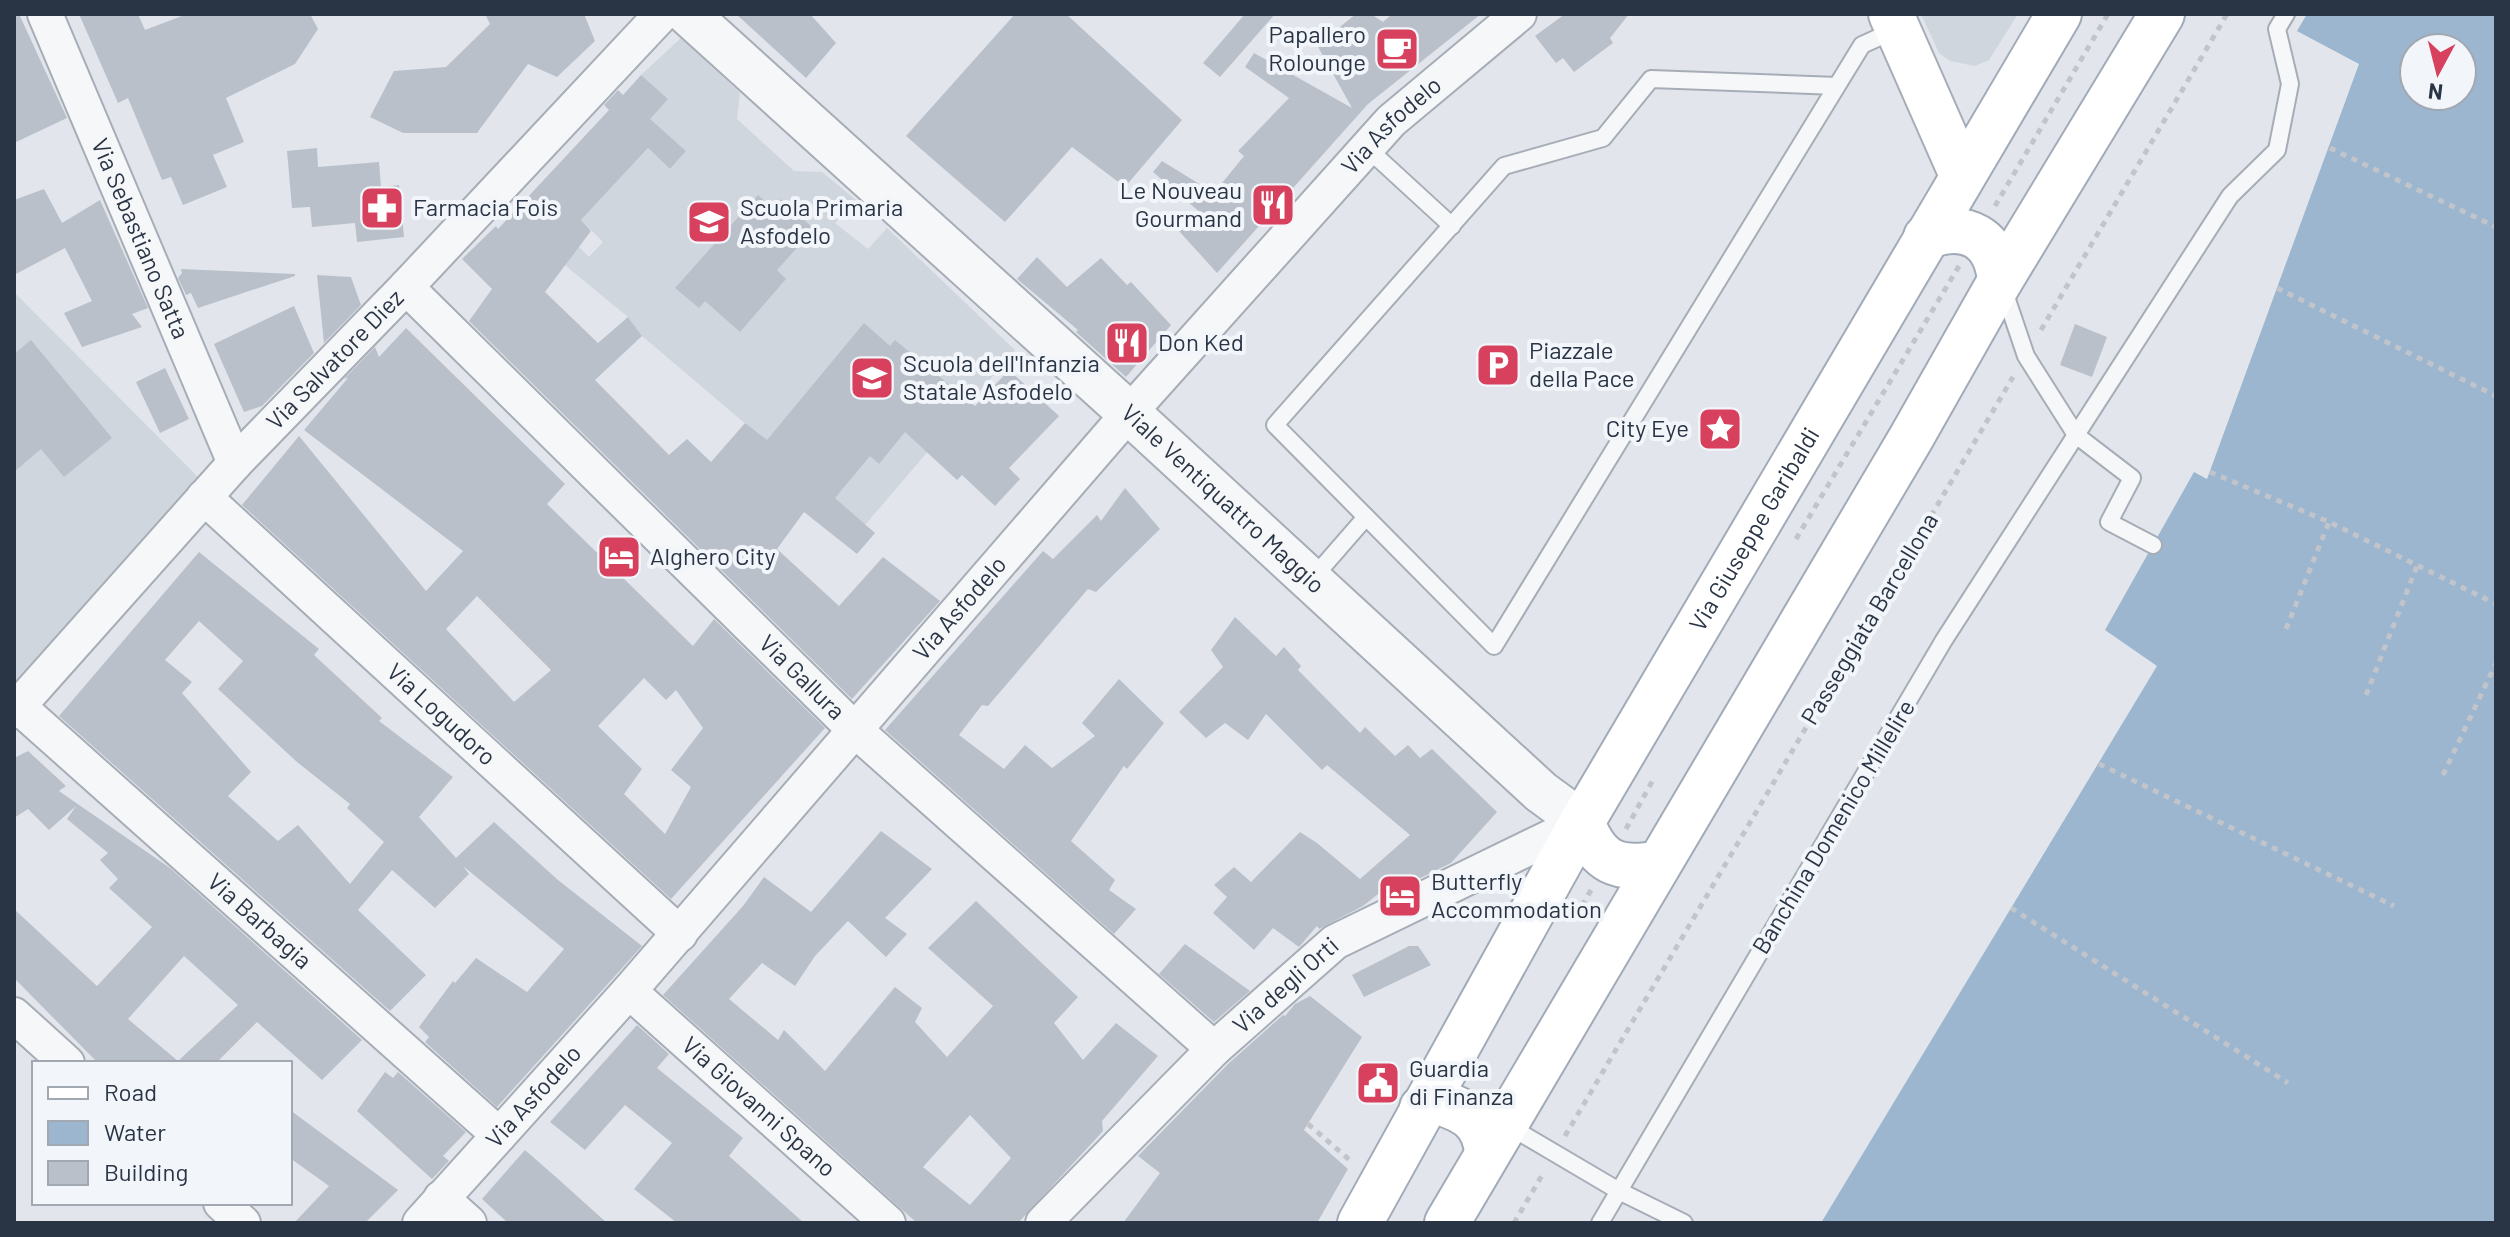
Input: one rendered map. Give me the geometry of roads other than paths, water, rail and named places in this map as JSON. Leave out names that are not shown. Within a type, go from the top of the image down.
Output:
[{"type":"main road","name":"Via Giuseppe Garibaldi","points":[[1360,1223],[1582,822],[2059,14]]},
{"type":"main road","points":[[1447,1223],[1903,452],[2000,281],[2162,14]]},
{"type":"main road","points":[[1894,21],[1962,175]]},
{"type":"main road","points":[[1926,237],[1943,230],[1961,230],[1977,236],[1990,248],[1999,264],[2000,281]]},
{"type":"main road","points":[[1582,822],[1591,844],[1608,860],[1633,868],[1659,863]]},
{"type":"main road","points":[[1447,1064],[1447,1075],[1454,1085],[1490,1104],[1505,1106],[1504,1125]]},
{"type":"main road","points":[[1422,1108],[1433,1100],[1475,1120],[1486,1137],[1504,1125]]},
{"type":"street","name":"Via Sebastiano Satta","points":[[45,14],[235,463]]},
{"type":"street","name":"Via Salvatore Diez","points":[[16,709],[235,463],[406,287],[662,14]]},
{"type":"street","name":"Viale Ventiquattro Maggio","points":[[688,14],[1541,792],[1582,822]]},
{"type":"street","name":"Via Asfodelo","points":[[430,1210],[680,934],[1129,413],[1391,121],[1519,14]]},
{"type":"street","name":"Via Gallura","points":[[406,287],[855,730],[1214,1049]]},
{"type":"street","name":"Via Logudoro","points":[[204,497],[680,934]]},
{"type":"street","name":"Via Barbagia","points":[[16,709],[499,1135]]},
{"type":"street","name":"Via degli Orti","points":[[1043,1223],[1214,1049],[1335,942],[1582,822]]},
{"type":"street","name":"Via Giovanni Spano","points":[[629,991],[888,1223]]},
{"type":"street","points":[[14,1015],[65,1061]]},
{"type":"street","points":[[223,1205],[243,1223]]},
{"type":"street","points":[[430,1210],[469,1223]]},
{"type":"lane","points":[[1837,86],[1651,79],[1603,138],[1504,166],[1275,425],[1494,646],[1837,86],[1862,45],[1894,21]]},
{"type":"lane","name":"Banchina Domenico Millelire","points":[[1600,1223],[1944,640],[2230,196],[2277,150],[2290,84],[2282,22]]},
{"type":"lane","points":[[1367,148],[1452,226]]},
{"type":"lane","points":[[2000,281],[2026,356],[2076,435],[2132,478],[2109,522],[2153,545]]},
{"type":"lane","points":[[1311,581],[1366,517]]},
{"type":"lane","points":[[1504,1125],[1619,1191],[1684,1223]]},
{"type":"water","points":[[2307,14],[2496,14],[2496,1223],[1821,1223],[2157,666],[2105,630],[2194,472],[2207,479],[2359,64],[2297,31]]},
{"type":"place","name":"Papallero Rolounge","points":[[1397,49]]},
{"type":"place","name":"Le Nouveau Gourmand","points":[[1273,205]]},
{"type":"place","name":"Farmacia Fois","points":[[382,208]]},
{"type":"place","name":"Scuola Primaria Asfodelo","points":[[709,222]]},
{"type":"place","name":"Don Ked","points":[[1127,343]]},
{"type":"place","name":"Piazzale della Pace","points":[[1498,365]]},
{"type":"place","name":"Scuola dell'Infanzia Statale Asfodelo","points":[[872,378]]},
{"type":"place","name":"City Eye","points":[[1720,429]]},
{"type":"place","name":"Alghero City","points":[[619,557]]},
{"type":"place","name":"Butterfly Accommodation","points":[[1400,896]]},
{"type":"place","name":"Guardia di Finanza","points":[[1378,1083]]}]
